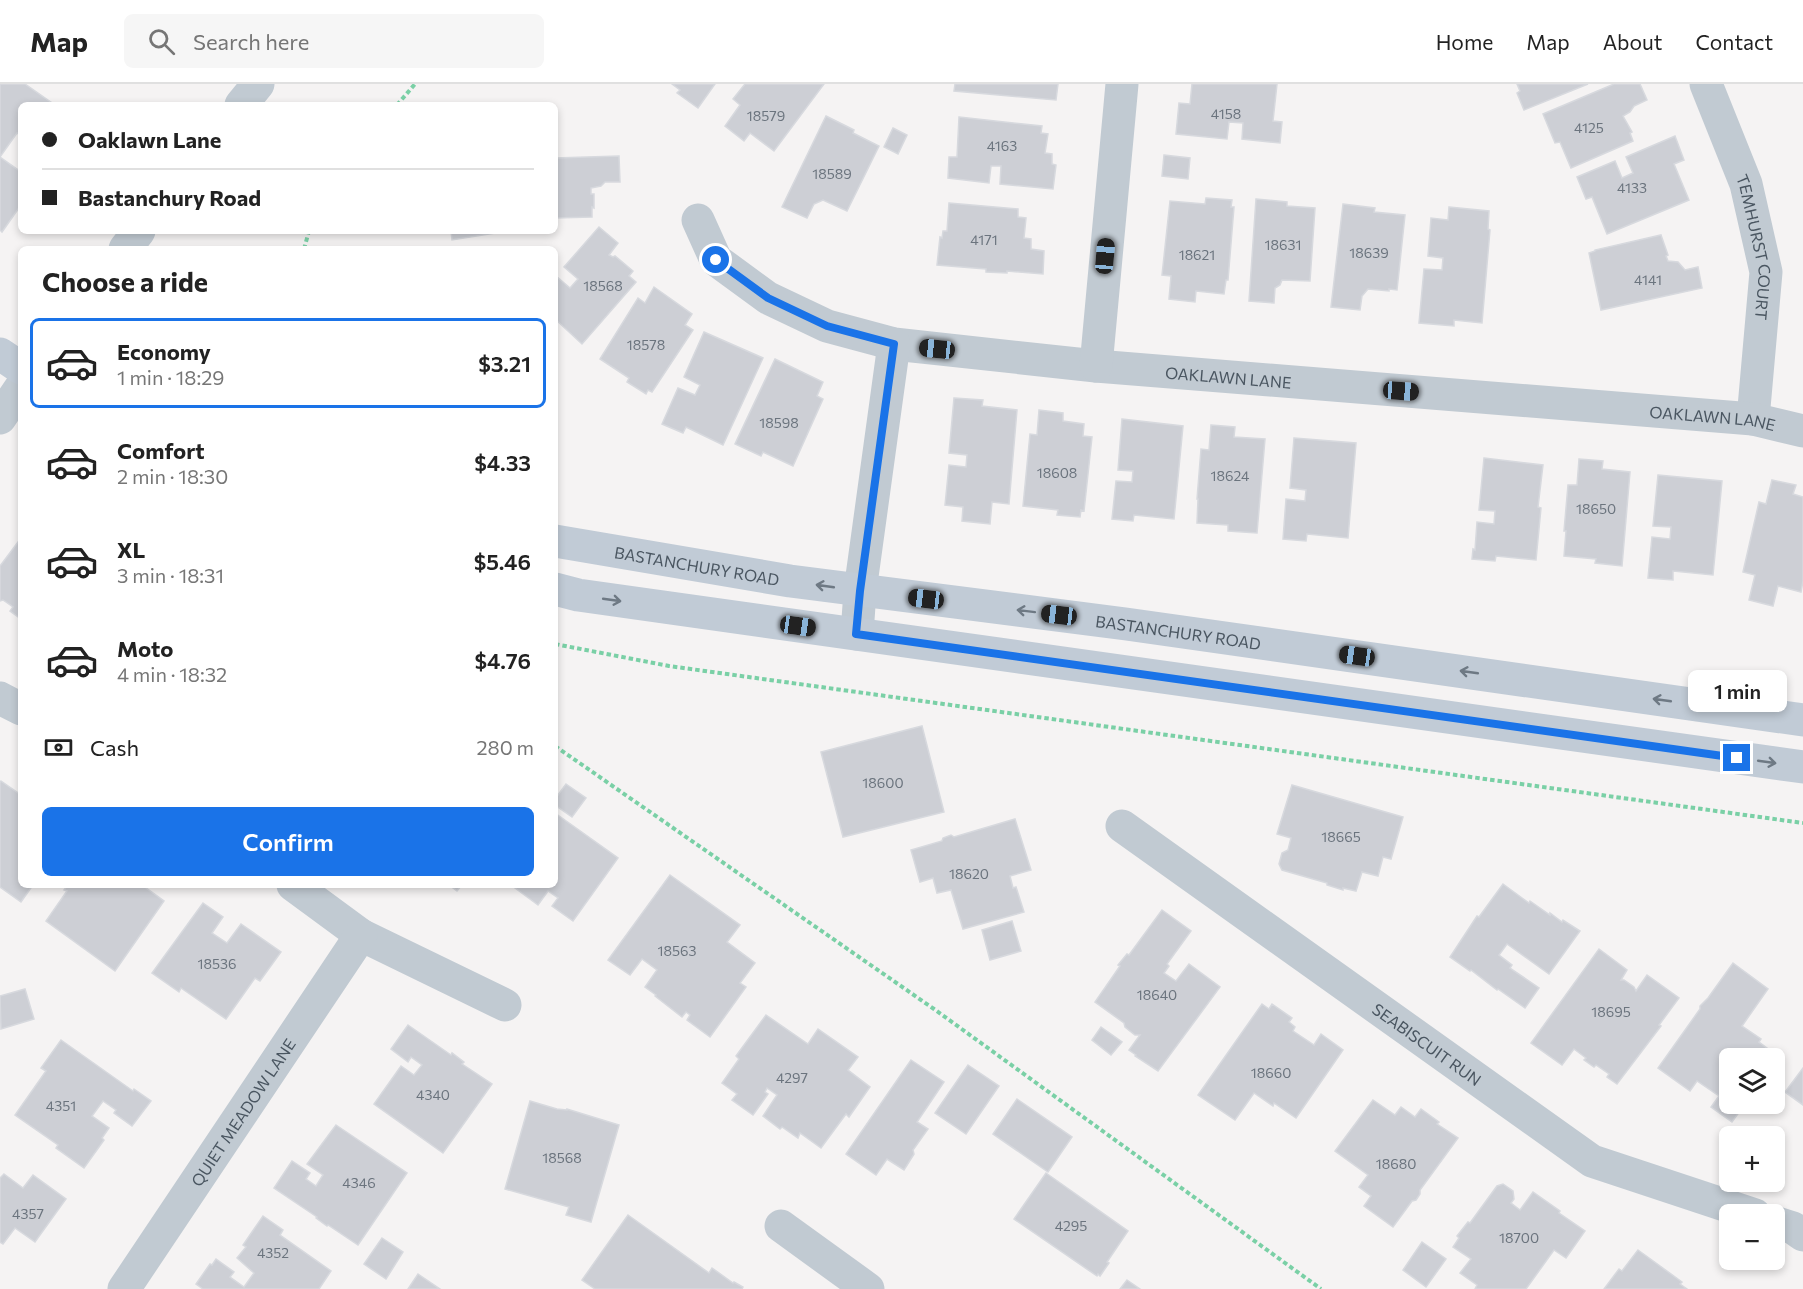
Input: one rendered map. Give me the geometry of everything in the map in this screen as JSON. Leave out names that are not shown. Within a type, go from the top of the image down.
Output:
[{"type":"main road","points":[[0,354],[18,366]]},
{"type":"main road","name":"BASTANCHURY ROAD","points":[[558,542],[790,581],[1126,624],[1803,720]]},
{"type":"main road","points":[[558,590],[578,595],[1803,767]]},
{"type":"street","points":[[243,102],[258,84]]},
{"type":"street","points":[[1096,366],[1122,84]]},
{"type":"street","name":"TEMHURST COURT","points":[[1706,84],[1746,184],[1766,272],[1753,419]]},
{"type":"street","name":"OAKLAWN LANE","points":[[698,220],[716,260],[768,298],[827,326],[894,344],[1096,366],[1753,419],[1803,431]]},
{"type":"street","points":[[127,246],[137,234]]},
{"type":"street","points":[[856,634],[894,344]]},
{"type":"street","points":[[0,418],[18,391]]},
{"type":"street","points":[[0,698],[18,707]]},
{"type":"street","name":"SEABISCUIT RUN","points":[[1122,826],[1592,1161],[1722,1204]]},
{"type":"street","points":[[297,888],[361,935],[505,1005]]},
{"type":"street","name":"QUIET MEADOW LANE","points":[[124,1289],[361,935]]},
{"type":"street","points":[[1785,1225],[1803,1235]]},
{"type":"street","points":[[782,1226],[868,1289]]},
{"type":"path","points":[[400,102],[415,84]]},
{"type":"path","points":[[558,645],[669,666],[1803,823]]},
{"type":"path","points":[[558,748],[934,1009],[1321,1289]]},
{"type":"building","points":[[0,84],[25,84],[51,102],[18,102],[18,134],[0,157]]},
{"type":"building","points":[[672,84],[715,84],[698,108],[677,93],[680,90]]},
{"type":"building","points":[[745,84],[824,84],[774,151],[750,133],[744,141],[725,126],[740,105],[733,99]]},
{"type":"building","points":[[955,84],[1058,84],[1056,100],[954,91]]},
{"type":"building","points":[[1192,84],[1277,84],[1273,121],[1282,122],[1280,143],[1242,139],[1243,123],[1229,122],[1227,139],[1176,134],[1179,103],[1190,104]]},
{"type":"building","points":[[1517,84],[1588,84],[1524,110],[1517,93],[1520,91]]},
{"type":"building","points":[[1614,84],[1640,84],[1647,100],[1634,106],[1623,116],[1632,132],[1630,133],[1633,141],[1571,168],[1560,142],[1555,143],[1543,114]]},
{"type":"building","points":[[826,116],[879,146],[847,211],[823,200],[814,204],[807,218],[782,207]]},
{"type":"building","points":[[959,117],[1042,126],[1041,133],[1048,134],[1045,153],[1052,154],[1052,164],[1056,165],[1053,189],[1000,184],[1001,166],[991,166],[989,183],[948,178],[949,157],[957,157]]},
{"type":"building","points":[[893,128],[907,135],[898,154],[884,147]]},
{"type":"building","points":[[1675,136],[1684,160],[1674,164],[1689,200],[1607,234],[1592,197],[1586,199],[1577,177],[1615,161],[1622,178],[1633,173],[1626,157]]},
{"type":"building","points":[[1164,155],[1190,158],[1188,179],[1162,176]]},
{"type":"building","points":[[619,156],[620,182],[605,182],[601,186],[591,188],[591,194],[594,194],[592,217],[558,218],[558,158]]},
{"type":"building","points":[[0,157],[18,170],[18,209],[2,232],[0,230]]},
{"type":"building","points":[[1206,198],[1232,200],[1231,207],[1234,207],[1228,280],[1226,280],[1224,294],[1196,291],[1195,302],[1169,299],[1171,276],[1162,275],[1170,201],[1205,204]]},
{"type":"building","points":[[1256,199],[1287,202],[1287,206],[1315,208],[1310,281],[1282,280],[1275,288],[1274,303],[1249,301]]},
{"type":"building","points":[[949,203],[1018,209],[1018,217],[1026,218],[1024,238],[1031,239],[1031,249],[1044,251],[1043,274],[986,272],[986,269],[937,265],[940,237],[942,238],[943,231],[947,231]]},
{"type":"building","points":[[1343,204],[1375,208],[1374,212],[1405,215],[1397,290],[1368,289],[1362,296],[1360,310],[1331,307]]},
{"type":"building","points":[[1449,207],[1489,211],[1488,229],[1490,230],[1482,323],[1454,320],[1454,326],[1419,323],[1424,269],[1442,270],[1443,258],[1428,256],[1431,218],[1448,220]]},
{"type":"building","points":[[599,227],[618,243],[609,255],[615,256],[633,271],[629,276],[636,282],[582,344],[558,322],[558,278],[570,288],[578,279],[564,267]]},
{"type":"building","points":[[451,234],[489,234],[452,240]]},
{"type":"building","points":[[1661,235],[1668,261],[1678,262],[1685,270],[1698,267],[1702,288],[1601,310],[1589,253]]},
{"type":"building","points":[[654,287],[692,314],[685,325],[693,330],[652,392],[648,390],[646,394],[627,382],[629,378],[600,359],[638,298],[645,303]]},
{"type":"building","points":[[704,332],[763,358],[723,445],[686,427],[683,433],[662,424],[678,388],[695,395],[700,385],[684,377]]},
{"type":"building","points":[[775,359],[823,382],[817,396],[823,399],[793,466],[763,452],[761,456],[735,444]]},
{"type":"building","points":[[954,398],[983,400],[982,406],[1017,410],[1009,504],[992,502],[990,524],[962,521],[963,507],[945,505],[949,465],[966,467],[967,455],[949,453]]},
{"type":"building","points":[[1039,410],[1063,413],[1063,421],[1084,424],[1083,436],[1092,437],[1084,511],[1081,510],[1080,517],[1057,515],[1058,510],[1023,506],[1030,434],[1037,435]]},
{"type":"building","points":[[1122,419],[1183,426],[1174,519],[1134,515],[1133,521],[1112,519],[1116,481],[1132,482],[1133,471],[1118,470]]},
{"type":"building","points":[[1211,425],[1235,427],[1234,437],[1265,439],[1257,533],[1228,531],[1228,525],[1197,523],[1201,449],[1209,450]]},
{"type":"building","points":[[1294,438],[1356,443],[1348,538],[1307,534],[1306,541],[1283,539],[1286,499],[1305,501],[1306,490],[1290,488]]},
{"type":"building","points":[[1484,458],[1543,465],[1538,507],[1541,508],[1536,560],[1496,556],[1495,561],[1472,559],[1477,522],[1494,524],[1495,511],[1479,510]]},
{"type":"building","points":[[1579,459],[1603,461],[1602,469],[1630,472],[1622,566],[1595,563],[1596,559],[1564,556],[1568,485],[1577,485]]},
{"type":"building","points":[[1658,475],[1722,481],[1713,575],[1673,571],[1673,580],[1648,578],[1652,537],[1670,539],[1671,527],[1653,526]]},
{"type":"building","points":[[1772,480],[1796,485],[1793,494],[1803,497],[1801,592],[1778,586],[1773,606],[1749,600],[1755,575],[1743,572],[1759,502],[1766,504]]},
{"type":"building","points":[[18,542],[18,617],[10,611],[13,607],[3,600],[0,601],[0,566]]},
{"type":"building","points":[[922,726],[944,812],[843,837],[821,752]]},
{"type":"building","points":[[1,781],[18,793],[18,888],[31,888],[21,902],[0,887]]},
{"type":"building","points":[[566,784],[586,798],[572,817],[558,807],[558,795]]},
{"type":"building","points":[[1292,785],[1403,817],[1391,859],[1383,857],[1378,876],[1362,872],[1356,891],[1343,888],[1343,890],[1282,870],[1279,864],[1282,853],[1288,850],[1291,838],[1277,834]]},
{"type":"building","points":[[558,815],[618,858],[573,921],[552,906],[558,898],[548,891],[538,905],[515,888],[558,888]]},
{"type":"building","points":[[1015,819],[1031,870],[1010,876],[1024,912],[963,929],[951,890],[937,893],[933,878],[920,882],[911,850],[942,841],[943,838],[951,835],[954,837]]},
{"type":"building","points":[[670,875],[740,925],[727,942],[755,963],[740,983],[746,987],[710,1037],[687,1020],[690,1015],[686,1012],[682,1017],[645,987],[657,970],[642,959],[630,975],[608,960]]},
{"type":"building","points":[[1503,884],[1529,903],[1530,901],[1580,931],[1549,974],[1507,944],[1499,955],[1512,965],[1510,968],[1539,988],[1525,1008],[1450,957],[1477,916],[1479,917]]},
{"type":"building","points":[[66,888],[146,888],[164,901],[115,971],[46,921],[67,891],[64,890]]},
{"type":"building","points":[[203,903],[223,917],[212,933],[227,943],[241,924],[281,952],[260,981],[255,978],[226,1019],[181,988],[179,992],[152,973]]},
{"type":"building","points":[[1162,910],[1191,931],[1167,964],[1169,966],[1164,973],[1176,981],[1189,964],[1220,987],[1158,1071],[1129,1050],[1140,1035],[1135,1035],[1125,1027],[1124,1023],[1095,1002],[1120,966],[1118,965],[1127,954],[1129,955]]},
{"type":"building","points":[[1012,921],[1021,951],[990,960],[982,930]]},
{"type":"building","points":[[1599,949],[1627,970],[1621,980],[1634,987],[1636,991],[1647,975],[1679,998],[1617,1084],[1607,1077],[1609,1074],[1584,1060],[1586,1058],[1574,1049],[1562,1065],[1531,1043]]},
{"type":"building","points":[[1733,963],[1768,989],[1742,1026],[1761,1039],[1759,1042],[1767,1048],[1719,1048],[1719,1096],[1697,1081],[1690,1091],[1658,1068],[1700,1006]]},
{"type":"building","points":[[25,989],[34,1019],[1,1029],[0,996]]},
{"type":"building","points":[[1262,1004],[1269,1009],[1272,1004],[1292,1018],[1289,1022],[1295,1027],[1293,1031],[1314,1045],[1321,1034],[1343,1050],[1296,1118],[1254,1093],[1235,1120],[1198,1095]]},
{"type":"building","points":[[766,1015],[808,1044],[818,1029],[858,1057],[848,1070],[870,1087],[849,1117],[846,1114],[821,1148],[800,1133],[798,1138],[782,1127],[780,1129],[763,1116],[777,1095],[767,1088],[765,1092],[768,1094],[753,1115],[732,1100],[737,1094],[722,1083],[739,1059],[736,1056]]},
{"type":"building","points":[[408,1025],[451,1055],[452,1053],[464,1062],[462,1064],[492,1084],[443,1153],[374,1104],[401,1066],[414,1075],[422,1065],[411,1057],[408,1062],[391,1049]]},
{"type":"building","points":[[1101,1027],[1122,1042],[1111,1055],[1092,1040]]},
{"type":"building","points":[[61,1040],[133,1091],[134,1089],[151,1101],[132,1126],[114,1113],[116,1110],[103,1101],[92,1116],[109,1128],[102,1138],[104,1140],[84,1168],[56,1148],[58,1145],[15,1115],[46,1071],[41,1068]]},
{"type":"building","points":[[911,1060],[944,1082],[917,1122],[928,1129],[913,1150],[914,1154],[904,1170],[887,1159],[876,1175],[846,1154]]},
{"type":"building","points":[[968,1065],[999,1086],[966,1134],[935,1113]]},
{"type":"building","points":[[1803,1068],[1803,1105],[1785,1092]]},
{"type":"building","points":[[1719,1096],[1719,1113],[1711,1107]]},
{"type":"building","points":[[1017,1099],[1072,1137],[1048,1172],[993,1134]]},
{"type":"building","points":[[1373,1100],[1395,1115],[1401,1107],[1415,1117],[1421,1109],[1439,1122],[1437,1124],[1458,1138],[1420,1190],[1416,1200],[1412,1201],[1393,1227],[1364,1206],[1371,1196],[1359,1187],[1368,1175],[1335,1151]]},
{"type":"building","points":[[530,1101],[557,1109],[567,1109],[619,1125],[591,1222],[566,1215],[569,1207],[505,1189]]},
{"type":"building","points":[[1721,1114],[1738,1114],[1732,1122]]},
{"type":"building","points":[[336,1125],[407,1173],[358,1245],[274,1188],[292,1161],[310,1173],[306,1179],[316,1186],[323,1175],[307,1164]]},
{"type":"building","points":[[1046,1173],[1128,1231],[1100,1276],[1014,1219]]},
{"type":"building","points":[[4,1174],[23,1188],[33,1175],[66,1199],[35,1242],[15,1228],[3,1244],[0,1242],[0,1178]]},
{"type":"building","points":[[1503,1184],[1513,1191],[1514,1199],[1511,1203],[1520,1210],[1533,1192],[1585,1231],[1566,1258],[1554,1250],[1526,1289],[1475,1289],[1477,1285],[1460,1273],[1471,1259],[1453,1247],[1459,1238],[1457,1236],[1468,1222],[1470,1223],[1497,1186]]},
{"type":"building","points":[[628,1215],[709,1273],[712,1268],[733,1283],[743,1287],[742,1289],[595,1289],[582,1280]]},
{"type":"building","points":[[263,1216],[283,1230],[280,1235],[331,1271],[319,1289],[203,1289],[196,1284],[216,1259],[234,1272],[230,1277],[244,1287],[254,1273],[237,1258],[246,1247],[243,1245]]},
{"type":"building","points":[[382,1238],[403,1252],[386,1279],[364,1264]]},
{"type":"building","points":[[1422,1242],[1446,1259],[1426,1287],[1403,1270]]},
{"type":"building","points":[[1638,1250],[1682,1282],[1680,1284],[1687,1289],[1604,1289],[1619,1269],[1622,1271]]},
{"type":"building","points":[[418,1274],[440,1289],[408,1289]]},
{"type":"building","points":[[1127,1280],[1140,1289],[1120,1289]]},
{"type":"route","points":[[716,260],[768,298],[827,326],[894,344],[856,634],[1737,758]]}]
